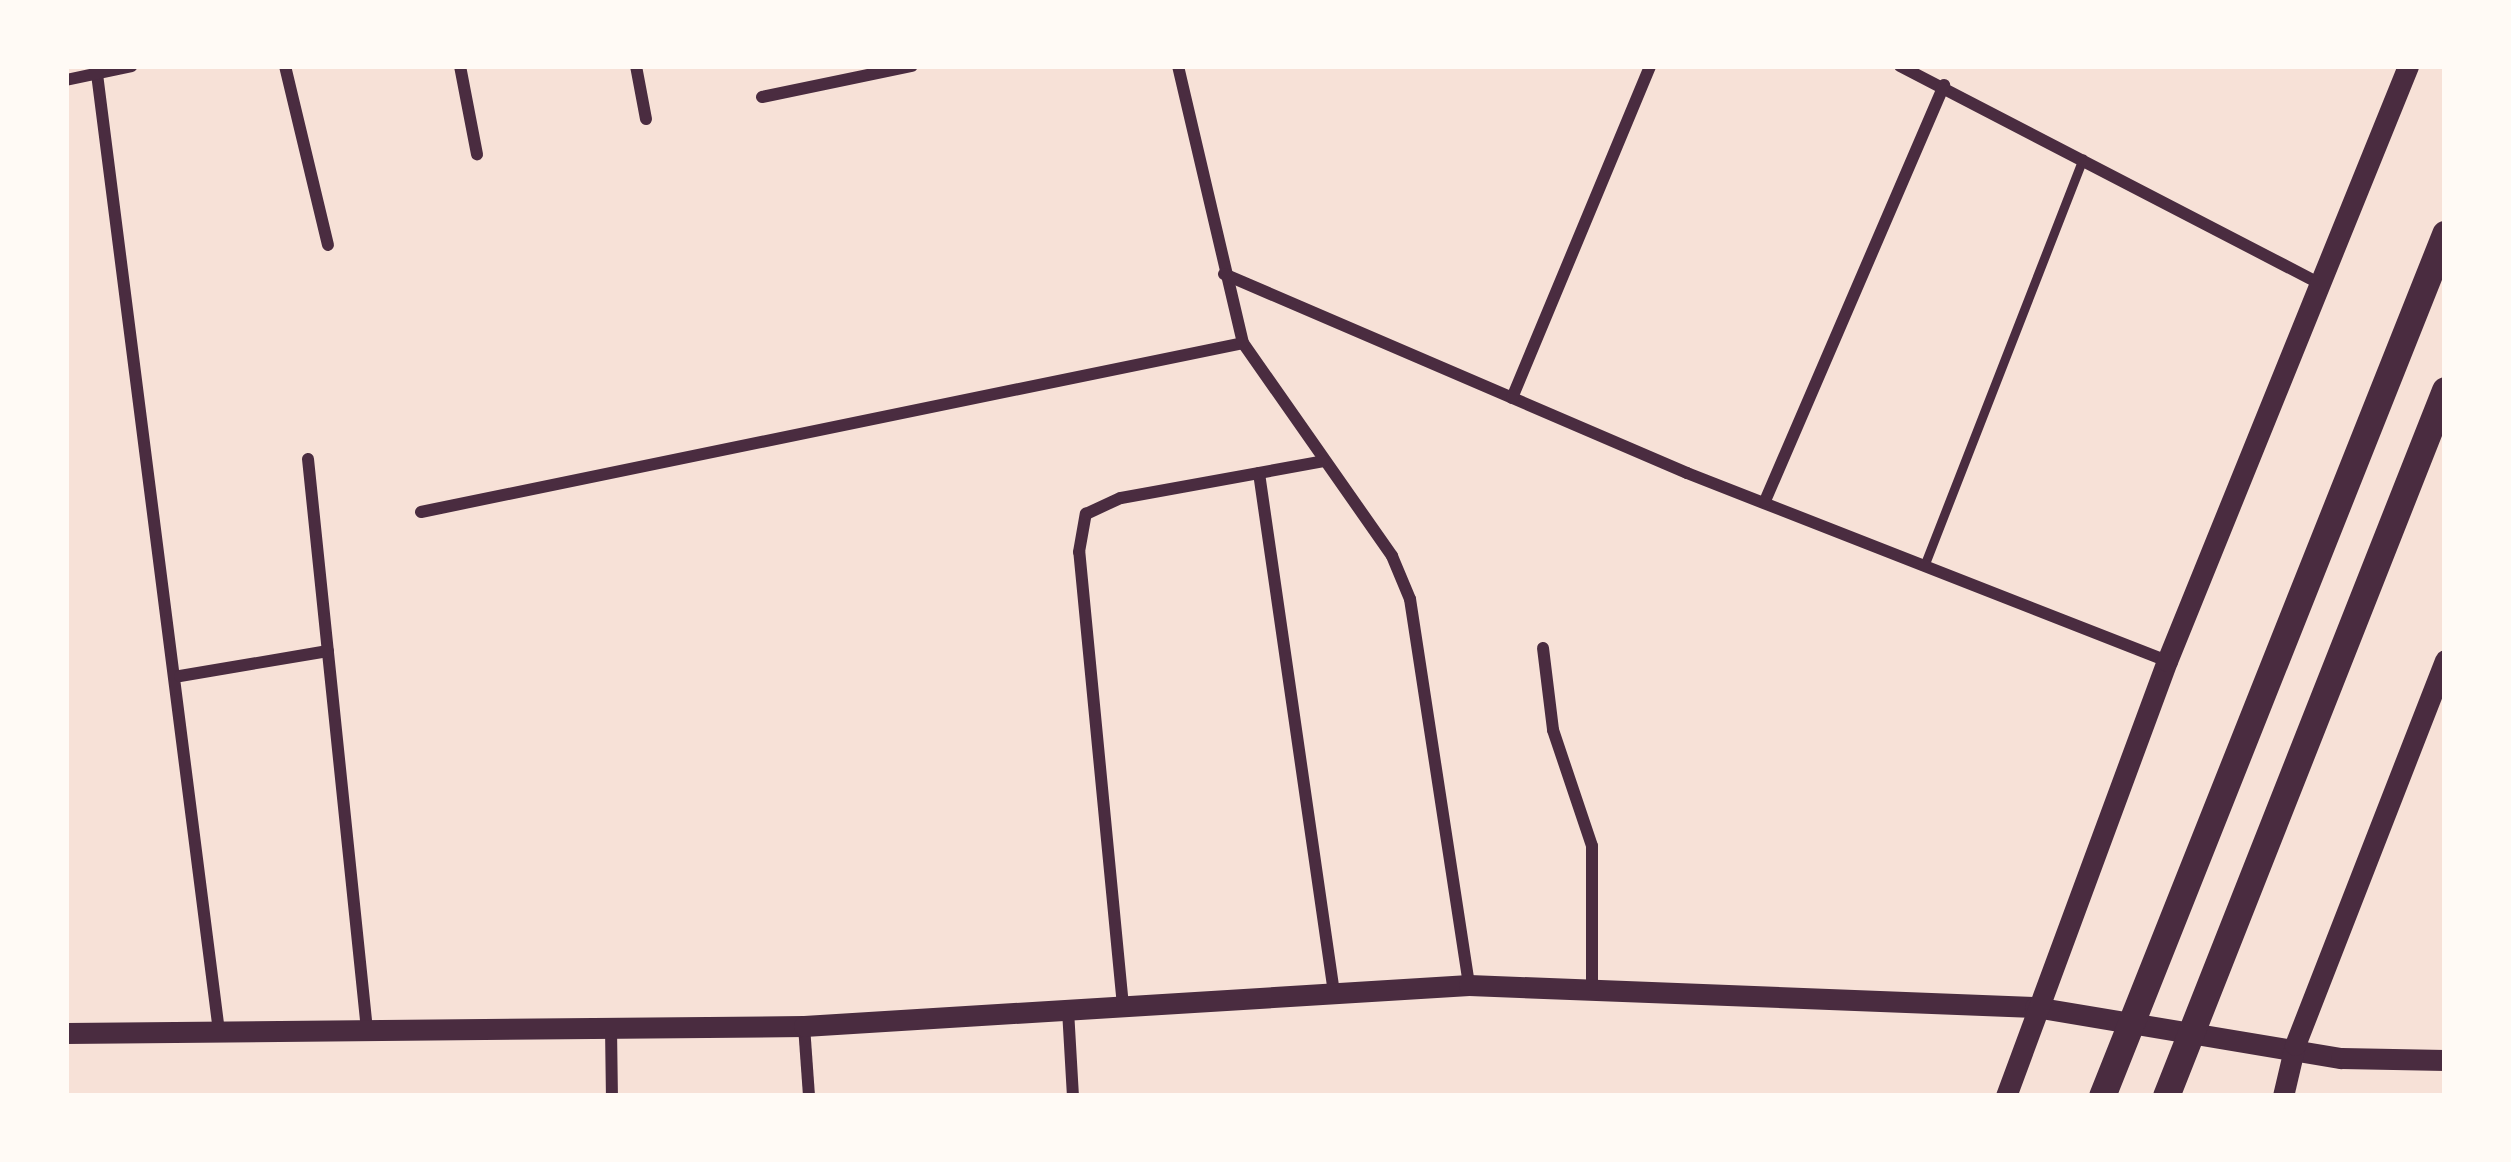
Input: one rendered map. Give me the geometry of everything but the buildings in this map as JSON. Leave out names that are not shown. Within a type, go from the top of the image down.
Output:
[{"type":"main road","points":[[2102,1096],[2445,234]]},
{"type":"main road","points":[[2166,1096],[2445,390]]},
{"type":"street","points":[[66,80],[132,66]]},
{"type":"street","points":[[285,66],[328,245]]},
{"type":"street","points":[[460,66],[476,154]]},
{"type":"street","points":[[636,66],[646,119]]},
{"type":"street","points":[[762,97],[912,66]]},
{"type":"street","points":[[1178,66],[1244,343],[1392,556],[1409,599],[1468,985]]},
{"type":"street","points":[[1512,398],[1649,66]]},
{"type":"street","points":[[1900,66],[2319,283]]},
{"type":"street","points":[[2006,1096],[2168,661],[2408,66]]},
{"type":"street","points":[[97,70],[180,676],[219,1032]]},
{"type":"street","points":[[1765,501],[1944,85]]},
{"type":"street","points":[[1224,274],[1512,398],[2168,661]]},
{"type":"street","points":[[422,512],[1244,343]]},
{"type":"street","points":[[308,459],[368,1030]]},
{"type":"street","points":[[1123,1006],[1081,529],[1098,504],[1324,461]]},
{"type":"street","points":[[1259,472],[1334,993]]},
{"type":"street","points":[[1543,648],[1553,730],[1592,846],[1592,990]]},
{"type":"street","points":[[180,676],[328,651]]},
{"type":"street","points":[[2284,1096],[2295,1045],[2445,660]]},
{"type":"street","points":[[66,1033],[804,1026],[1468,985],[2036,1007],[2295,1045],[2341,1058],[2445,1060]]},
{"type":"street","points":[[1068,1010],[1072,1096]]},
{"type":"street","points":[[804,1026],[809,1096]]},
{"type":"street","points":[[611,1028],[612,1096]]},
{"type":"lane","points":[[1926,561],[2084,159]]}]
